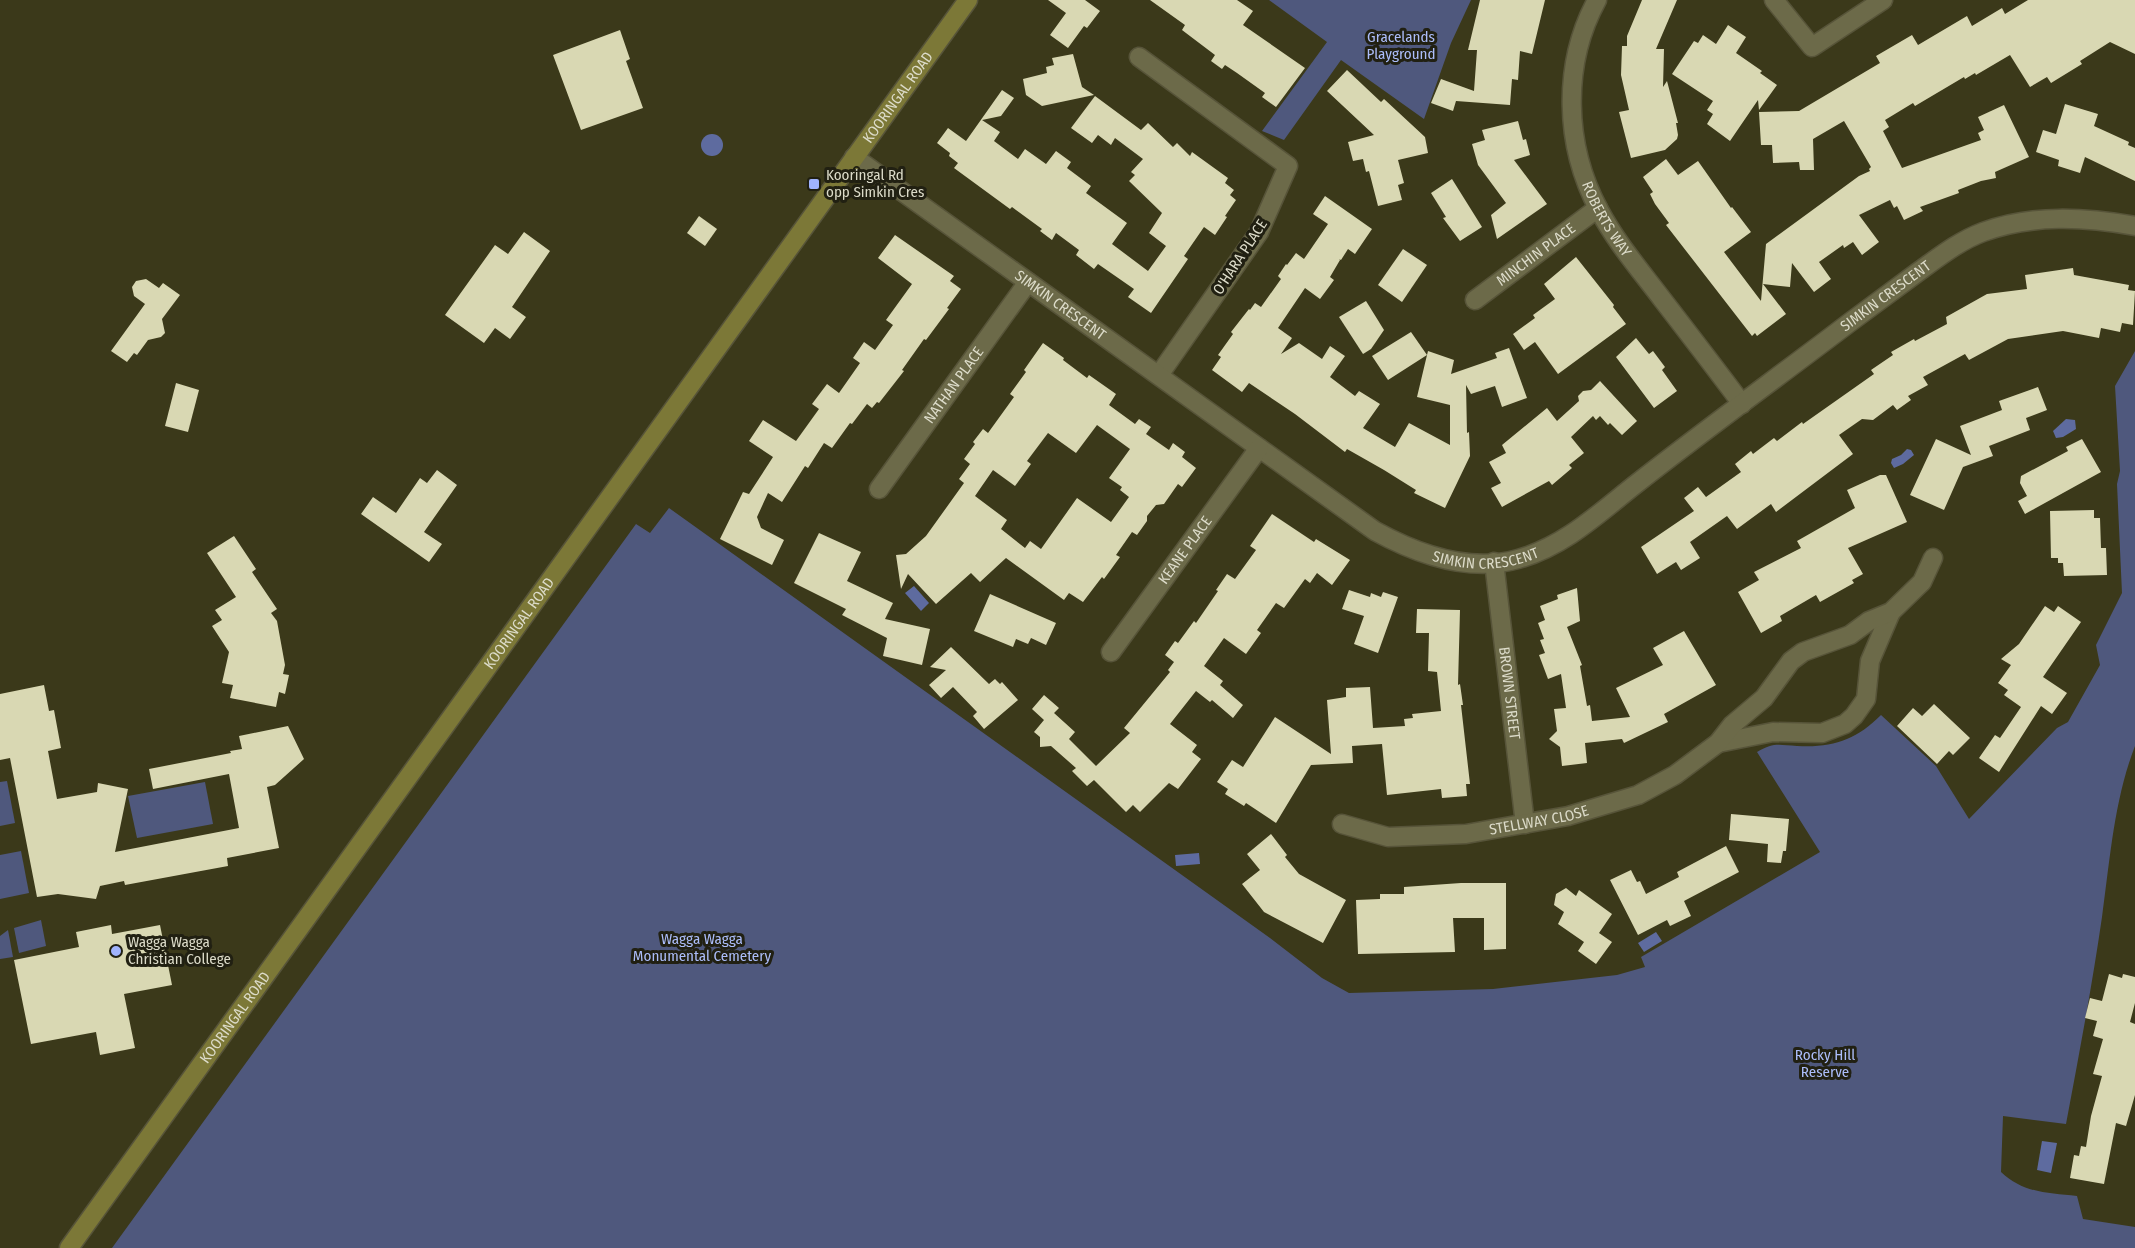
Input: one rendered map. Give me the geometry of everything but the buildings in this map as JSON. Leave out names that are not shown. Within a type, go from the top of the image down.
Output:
[{"type":"main road","name":"KOORINGAL ROAD","points":[[69,1248],[968,0]]},
{"type":"street","name":"ROBERTS WAY","points":[[1597,0],[1589,14],[1577,51],[1571,94],[1574,136],[1585,175],[1598,208],[1619,242],[1742,404]]},
{"type":"street","points":[[1774,0],[1812,47],[1883,0]]},
{"type":"street","name":"O'HARA PLACE","points":[[1139,57],[1288,166],[1259,232],[1159,375]]},
{"type":"street","name":"SIMKIN CRESCENT","points":[[854,157],[1375,531],[1405,547],[1435,557],[1466,562],[1516,560],[1562,540],[1587,524],[1635,484],[1954,246],[1982,233],[2010,224],[2050,219],[2099,220],[2135,226]]},
{"type":"street","name":"MINCHIN PLACE","points":[[1475,300],[1598,208]]},
{"type":"street","name":"NATHAN PLACE","points":[[879,489],[1028,282]]},
{"type":"street","name":"KEANE PLACE","points":[[1111,652],[1259,448]]},
{"type":"street","name":"STELLWAY CLOSE","points":[[1342,824],[1373,834],[1401,838],[1466,834],[1568,816],[1638,795],[1675,775],[1718,743],[1732,725],[1764,698],[1791,661],[1815,646],[1850,635],[1869,621],[1891,612],[1922,582],[1933,558]]},
{"type":"street","name":"BROWN STREET","points":[[1494,562],[1525,824]]},
{"type":"street","name":"STELLWAY CLOSE","points":[[1718,743],[1773,732],[1822,733],[1845,724],[1866,699],[1870,661],[1891,612]]},
{"type":"green space","name":"Gracelands Playground","points":[[1269,0],[1471,0],[1451,43],[1424,119],[1341,60],[1284,140],[1262,131],[1327,42]]},
{"type":"green space","points":[[2135,351],[2135,746],[2117,809],[2094,969],[2066,1124],[2003,1116],[2001,1172],[2027,1188],[2046,1193],[2077,1196],[2083,1219],[2135,1227],[2135,1248],[112,1248],[636,524],[650,533],[669,508],[1270,938],[1322,978],[1349,993],[1493,989],[1617,975],[1645,967],[1641,957],[1820,852],[1757,752],[1763,749],[1776,745],[1822,746],[1833,744],[1862,731],[1881,715],[1936,766],[1969,819],[2057,728],[2068,722],[2100,665],[2096,645],[2122,593],[2117,484],[2120,471],[2115,386]]},
{"type":"green space","points":[[7,781],[15,823],[0,826],[0,782]]},
{"type":"green space","points":[[205,782],[213,824],[137,838],[128,796]]},
{"type":"green space","points":[[21,851],[29,893],[0,899],[0,855]]},
{"type":"green space","points":[[41,920],[46,946],[19,953],[14,928]]},
{"type":"green space","points":[[8,930],[13,957],[0,959],[0,936]]},
{"type":"shaded area","points":[[712,134],[720,137],[723,145],[720,153],[712,156],[704,153],[701,145],[704,137]]},
{"type":"shaded area","points":[[2066,419],[2075,420],[2076,429],[2063,437],[2056,438],[2053,431]]},
{"type":"shaded area","points":[[1907,449],[1911,450],[1914,455],[1894,468],[1891,463],[1892,459]]},
{"type":"shaded area","points":[[914,586],[929,603],[921,611],[905,593]]},
{"type":"shaded area","points":[[1199,853],[1200,864],[1176,866],[1175,855]]},
{"type":"shaded area","points":[[1656,932],[1662,941],[1644,952],[1638,943]]},
{"type":"shaded area","points":[[2042,1141],[2057,1143],[2051,1173],[2037,1170]]},
{"type":"place","name":"Kooringal Rd opp Simkin Cres","points":[[814,184]]},
{"type":"place","name":"Wagga Wagga Christian College","points":[[116,951]]},
{"type":"park label","name":"Wagga Wagga Monumental Cemetery","points":[[702,948]]},
{"type":"park label","name":"Rocky Hill Reserve","points":[[1825,1064]]}]
